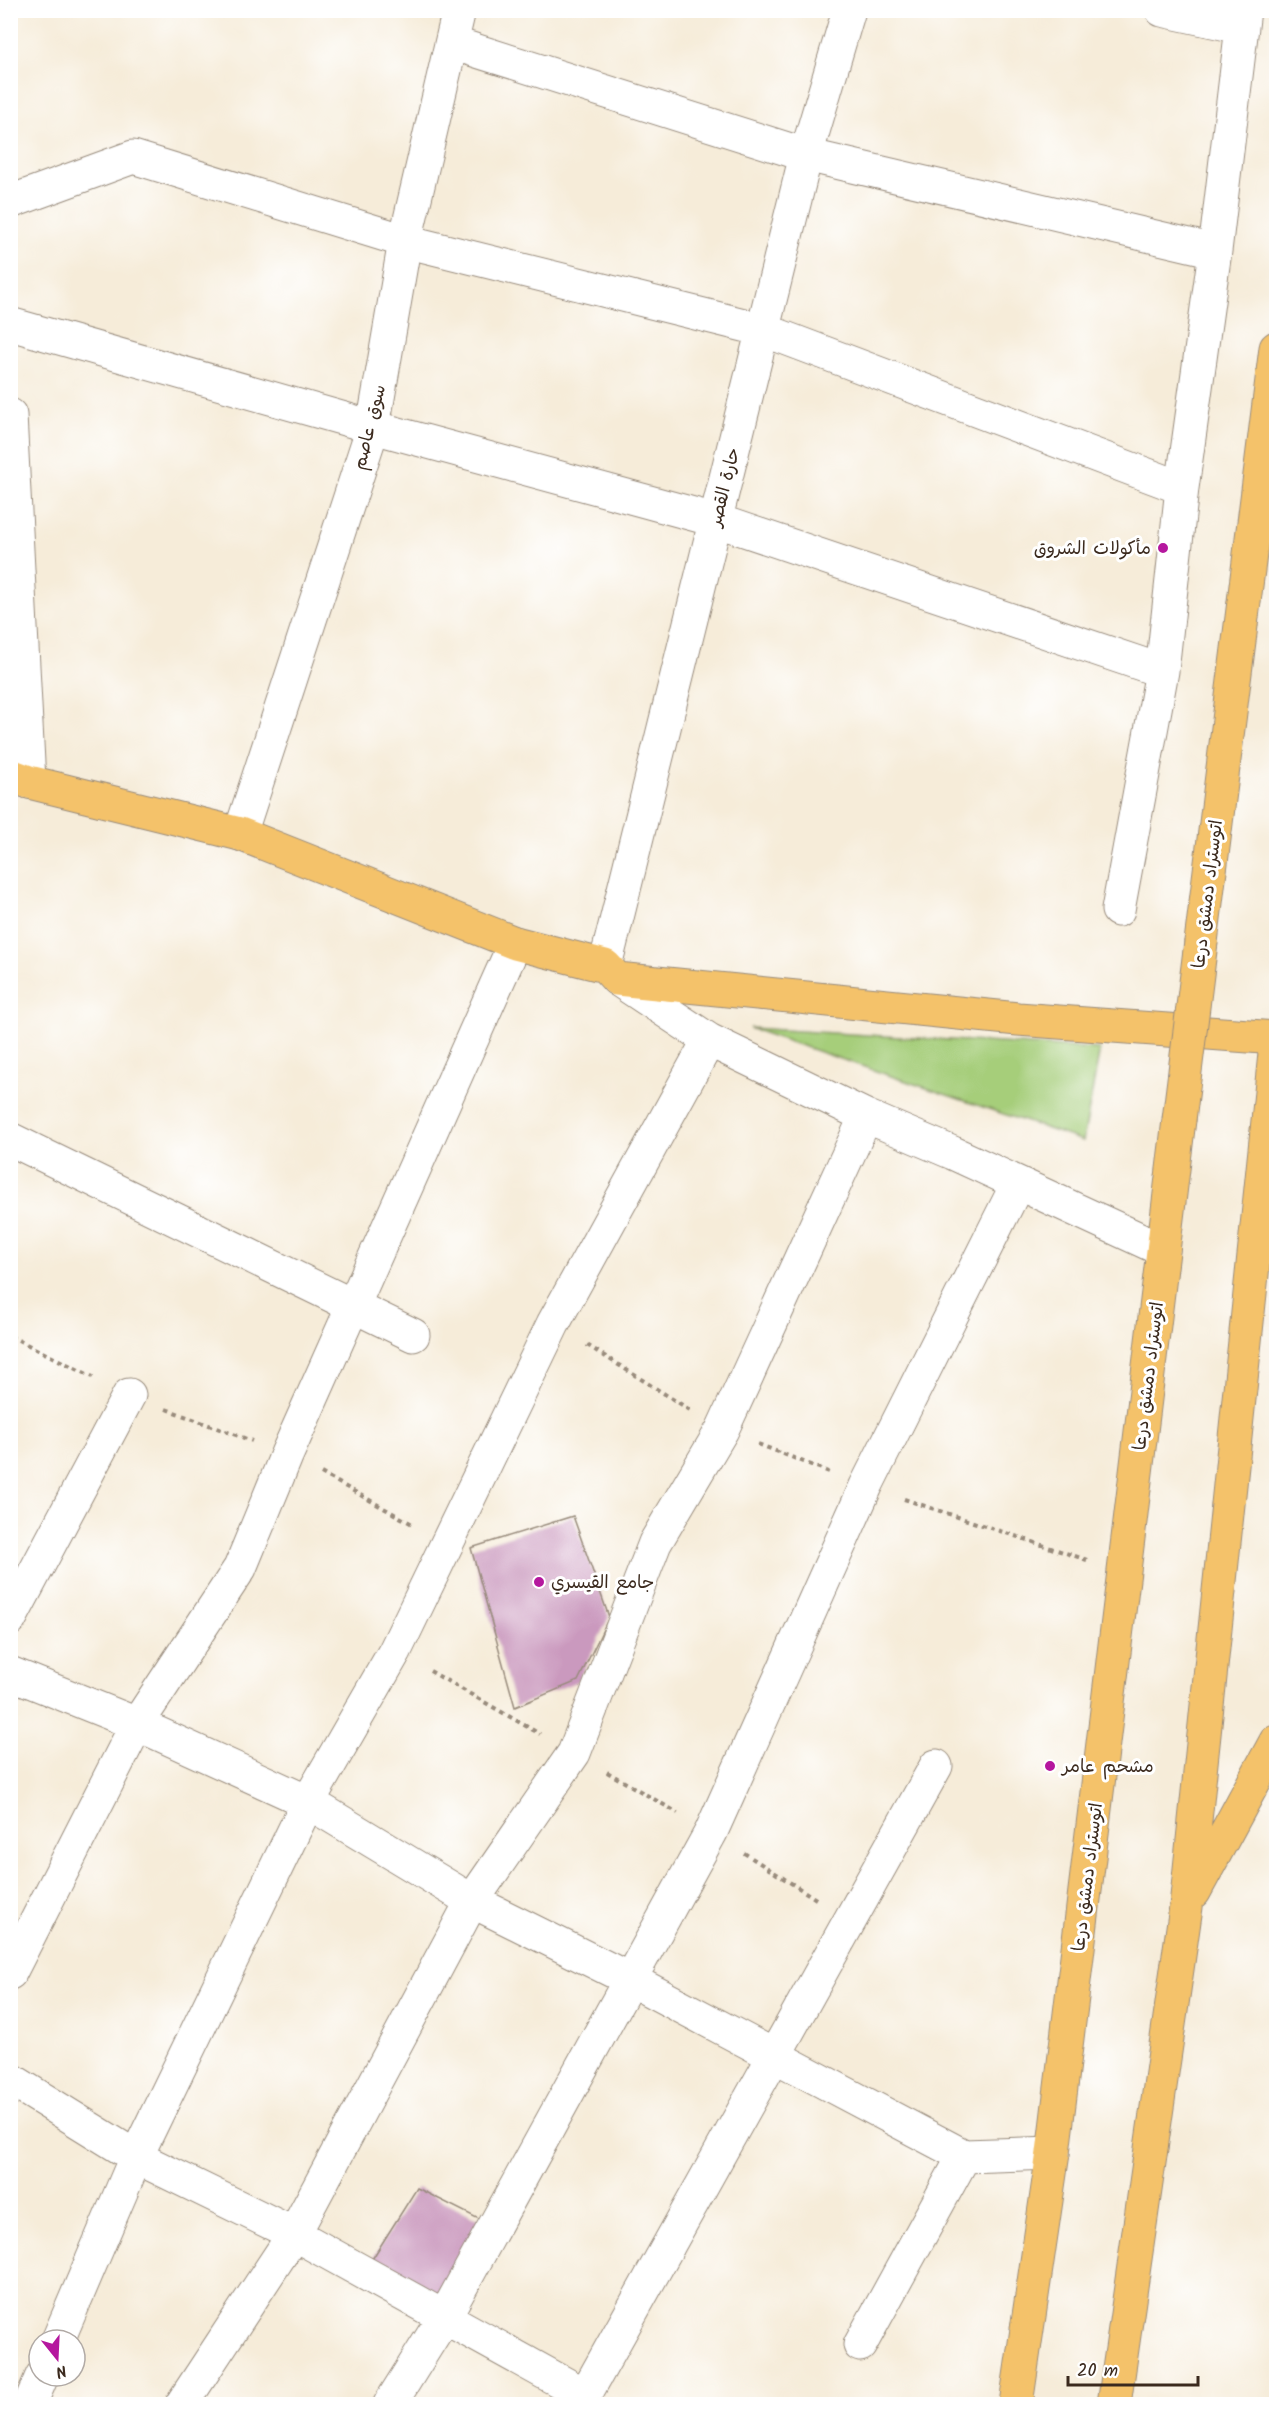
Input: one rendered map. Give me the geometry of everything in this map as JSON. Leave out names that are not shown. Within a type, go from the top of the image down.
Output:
[{"type":"main road","name":"اتوستراد دمشق درعا","points":[[1016,2404],[1053,2154],[1276,348]]},
{"type":"main road","points":[[20,779],[240,834],[515,943],[611,972],[1018,1019],[1276,1038]]},
{"type":"main road","points":[[1114,2404],[1186,1907],[1276,1044]]},
{"type":"main road","points":[[1186,1907],[1276,1742]]},
{"type":"street","name":"سوق عاصم","points":[[240,834],[373,427],[405,242],[459,10]]},
{"type":"street","name":"حارة القصر","points":[[611,972],[716,520],[806,155],[849,10]]},
{"type":"street","points":[[1118,910],[1162,671],[1182,489],[1215,250],[1243,19],[1162,10]]},
{"type":"street","points":[[452,43],[806,155],[1215,250]]},
{"type":"street","points":[[10,202],[133,157],[405,242],[764,330],[1182,489]]},
{"type":"street","points":[[10,324],[373,427],[716,520],[1162,671]]},
{"type":"street","points":[[10,415],[20,779]]},
{"type":"street","points":[[10,1973],[137,1724],[240,1568],[287,1454],[515,943]]},
{"type":"street","points":[[611,972],[709,1040],[866,1116],[1163,1250]]},
{"type":"street","points":[[63,2328],[136,2157],[309,1802],[395,1652],[553,1324],[709,1040]]},
{"type":"street","points":[[182,2404],[294,2234],[472,1901],[574,1753],[655,1543],[722,1430],[866,1116]]},
{"type":"street","points":[[10,1139],[413,1335]]},
{"type":"street","points":[[390,2404],[445,2316],[711,1832],[866,1486],[1018,1183]]},
{"type":"street","points":[[10,1619],[129,1395]]},
{"type":"street","points":[[10,1673],[137,1724],[309,1802],[472,1901],[631,1980],[964,2156],[1053,2154]]},
{"type":"street","points":[[10,2079],[136,2157],[294,2234],[445,2316],[583,2400],[936,1766]]},
{"type":"street","points":[[860,2345],[964,2156]]},
{"type":"street","points":[[30,2404],[37,2388]]},
{"type":"path","points":[[553,1324],[722,1430],[866,1486],[1124,1572]]},
{"type":"path","points":[[10,1336],[129,1395],[287,1454],[447,1544]]},
{"type":"path","points":[[395,1652],[711,1832],[850,1920]]},
{"type":"green space","points":[[749,1028],[1100,1049],[1083,1141]]},
{"type":"building","name":"جامع القيسري","points":[[573,1516],[609,1617],[578,1681],[515,1707],[471,1548]]},
{"type":"building","points":[[417,2188],[485,2222],[442,2305],[369,2264]]},
{"type":"place","name":"مأكولات الشروق","points":[[1163,548]]},
{"type":"place","name":"جامع القيسري","points":[[539,1582]]},
{"type":"place","name":"مشحم عامر","points":[[1050,1766]]}]
